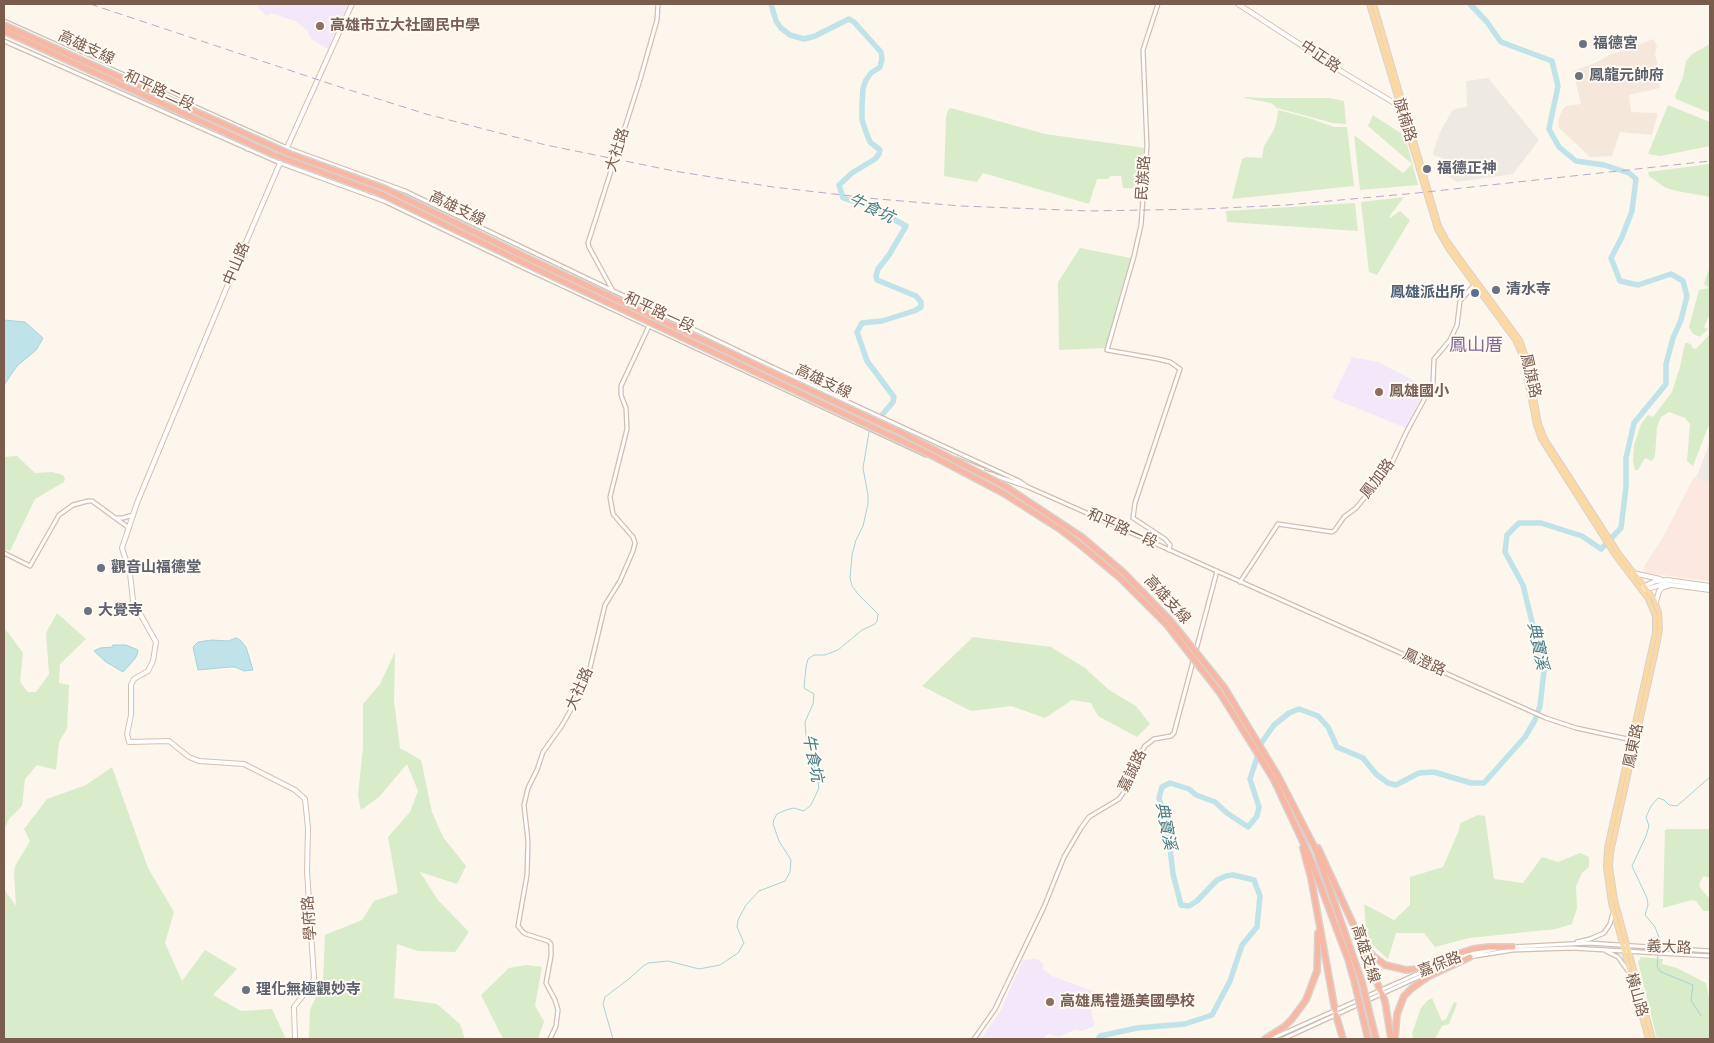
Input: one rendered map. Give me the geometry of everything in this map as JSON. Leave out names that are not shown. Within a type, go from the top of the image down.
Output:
[{"type":"highway","name":"高雄支線","points":[[4,25],[290,154],[384,188],[530,259],[904,434],[1005,486],[1082,538],[1123,572],[1170,620],[1224,687],[1276,778],[1309,855],[1348,959],[1368,1039]]},
{"type":"highway","name":"高雄支線","points":[[4,32],[272,154],[381,194],[925,452],[1003,493],[1061,530],[1120,578],[1167,625],[1220,693],[1292,802],[1316,850],[1362,982],[1376,1039]]},
{"type":"highway","points":[[1292,802],[1324,858],[1361,941],[1386,1007],[1391,1039]]},
{"type":"highway","points":[[1300,835],[1311,878],[1336,1012],[1343,1039]]},
{"type":"highway","points":[[1265,1039],[1284,1027],[1292,1019],[1300,1010],[1310,992],[1317,971],[1318,918]]},
{"type":"highway","points":[[1361,941],[1380,962],[1392,968],[1406,970],[1417,969],[1473,949],[1513,947]]},
{"type":"highway","points":[[1395,1039],[1397,1014],[1404,996],[1411,988],[1429,976],[1470,957]]},
{"type":"main road","name":"中山路","points":[[300,793],[244,764],[193,759],[168,741],[129,742],[127,734],[131,715],[132,681],[148,671],[153,661],[156,642],[132,598],[130,572],[122,550],[134,514],[283,155],[352,4]]},
{"type":"main road","name":"中正路","points":[[1238,4],[1401,107]]},
{"type":"main road","name":"旗楠路","points":[[1369,4],[1439,226]]},
{"type":"main road","name":"旗楠路","points":[[1374,4],[1401,107],[1433,219],[1440,236]]},
{"type":"main road","name":"鳳旗路","points":[[1439,226],[1520,350],[1528,380],[1536,425],[1541,439],[1616,553]]},
{"type":"main road","name":"鳳旗路","points":[[1440,236],[1476,283]]},
{"type":"main road","name":"鳳東路","points":[[1616,553],[1634,573],[1643,588],[1653,607],[1656,625],[1619,808],[1606,857],[1606,874],[1611,903],[1624,951]]},
{"type":"main road","name":"鳳東路","points":[[1616,553],[1657,606],[1660,618],[1660,628],[1633,740]]},
{"type":"main road","points":[[1634,573],[1710,588]]},
{"type":"main road","points":[[1643,588],[1656,581],[1667,580]]},
{"type":"main road","points":[[1643,588],[1661,584],[1710,588]]},
{"type":"main road","points":[[1657,606],[1656,600],[1659,591],[1666,586],[1675,585]]},
{"type":"main road","name":"學府路","points":[[295,1039],[294,1007],[312,984],[314,978],[307,871],[307,809],[305,799],[300,793]]},
{"type":"main road","name":"鳳東路","points":[[1614,826],[1611,852],[1611,879],[1630,951]]},
{"type":"main road","name":"橫山路","points":[[1624,951],[1648,1039]]},
{"type":"main road","name":"橫山路","points":[[1630,951],[1653,1039]]},
{"type":"street","name":"大社路","points":[[613,292],[588,243],[644,68],[657,20],[658,4]]},
{"type":"street","name":"民族路","points":[[1158,4],[1143,50],[1147,146],[1141,225],[1107,350],[1170,362],[1180,369],[1135,503],[1133,518],[1165,539],[1170,545],[1169,550]]},
{"type":"street","name":"和平路二段","points":[[4,21],[286,148]]},
{"type":"street","name":"和平路二段","points":[[4,41],[280,163]]},
{"type":"street","points":[[246,149],[261,146],[315,166],[328,162]]},
{"type":"street","name":"和平路一段","points":[[286,148],[405,191],[613,292],[998,471],[1028,487],[1217,571]]},
{"type":"street","name":"和平路一段","points":[[280,163],[384,201],[928,456],[1028,487]]},
{"type":"street","name":"鳳加路","points":[[1240,582],[1278,524],[1332,532],[1344,517],[1356,508],[1390,467],[1433,383],[1434,359],[1450,340],[1457,325],[1460,301],[1476,283]]},
{"type":"street","name":"大社路","points":[[550,1039],[556,1026],[558,1010],[546,983],[551,956],[551,944],[548,941],[526,934],[518,926],[527,875],[528,841],[524,805],[528,788],[543,752],[561,727],[581,692],[590,668],[605,605],[620,581],[633,551],[634,537],[612,514],[610,497],[627,429],[626,408],[621,395],[621,386],[649,326]]},
{"type":"street","name":"和平路一段","points":[[715,357],[767,373],[930,450],[958,459],[994,475]]},
{"type":"street","points":[[4,553],[30,566],[59,515],[73,505],[92,501],[129,528]]},
{"type":"street","points":[[114,517],[123,518],[134,514]]},
{"type":"street","name":"鳳澄路","points":[[1217,571],[1546,718],[1570,727],[1633,740]]},
{"type":"street","name":"嘉誠路","points":[[974,1039],[995,1009],[1044,907],[1064,858],[1081,828],[1089,817],[1119,799],[1124,792],[1134,765],[1145,746],[1154,739],[1171,736],[1174,733],[1217,571]]},
{"type":"street","points":[[1570,944],[1597,936],[1606,930],[1613,918],[1611,903]]},
{"type":"street","name":"嘉保路","points":[[1381,992],[1421,972],[1462,956],[1482,951],[1513,947],[1570,944],[1622,946]]},
{"type":"street","name":"義大路","points":[[1622,946],[1710,951]]},
{"type":"street","name":"嘉保路","points":[[1271,1039],[1436,969],[1470,957],[1513,950],[1572,948],[1624,951]]},
{"type":"street","points":[[1595,949],[1610,952],[1618,957],[1625,965],[1630,976]]},
{"type":"street","name":"義大路","points":[[1624,951],[1710,956]]},
{"type":"street","name":"嘉保路","points":[[1283,1039],[1336,1012]]},
{"type":"shaded area","name":"高雄市立大社國民中學","points":[[258,4],[348,4],[328,49],[311,39],[308,31],[295,21],[271,13],[267,16],[257,7]]},
{"type":"shaded area","points":[[1654,39],[1657,47],[1655,53],[1660,88],[1629,95],[1631,112],[1658,113],[1652,135],[1620,132],[1612,156],[1590,157],[1559,128],[1558,121],[1562,110],[1566,106],[1581,104],[1573,71]]},
{"type":"shaded area","points":[[1488,78],[1539,140],[1513,174],[1457,182],[1444,174],[1450,161],[1433,155],[1433,152],[1441,130],[1452,111],[1467,107],[1466,81]]},
{"type":"shaded area","name":"鳳雄國小","points":[[1352,357],[1378,362],[1426,387],[1406,428],[1332,398]]},
{"type":"shaded area","points":[[1710,442],[1710,484],[1696,478]]},
{"type":"shaded area","points":[[1694,477],[1710,484],[1709,581],[1646,573],[1643,570],[1645,565],[1663,537]]},
{"type":"shaded area","name":"高雄馬禮遜美國學校","points":[[1037,959],[1043,963],[1043,969],[1052,976],[1101,994],[1091,1011],[1095,1026],[1081,1031],[1075,1030],[1059,1037],[1048,1034],[1043,1039],[981,1039],[1001,1010],[1023,960]]},
{"type":"green space","points":[[1710,44],[1710,113],[1676,99],[1675,96],[1683,77],[1686,61],[1692,54]]},
{"type":"green space","points":[[1245,97],[1329,98],[1344,101],[1346,124],[1333,123],[1277,108],[1271,103]]},
{"type":"green space","points":[[1668,105],[1710,122],[1710,146],[1660,156],[1648,154]]},
{"type":"green space","points":[[951,108],[1045,134],[1145,148],[1140,189],[1123,188],[1121,176],[1097,179],[1089,204],[983,173],[977,182],[944,176],[946,117],[948,110]]},
{"type":"green space","points":[[1278,110],[1334,127],[1347,127],[1354,186],[1232,199],[1242,159],[1246,157],[1262,158],[1264,146],[1274,130]]},
{"type":"green space","points":[[1373,115],[1405,136],[1418,185],[1360,190],[1354,135],[1403,173],[1412,164],[1368,126]]},
{"type":"green space","points":[[1710,164],[1710,197],[1666,188],[1649,176],[1648,172]]},
{"type":"green space","points":[[1404,197],[1389,217],[1400,211],[1410,220],[1377,275],[1369,272],[1361,202]]},
{"type":"green space","points":[[1355,203],[1358,231],[1227,222],[1226,211]]},
{"type":"green space","points":[[1080,248],[1131,258],[1106,348],[1059,350],[1058,282]]},
{"type":"green space","points":[[1710,266],[1710,313],[1704,327],[1708,329],[1700,337],[1693,334],[1689,327],[1699,290],[1709,288],[1704,284]]},
{"type":"green space","points":[[1710,334],[1710,422],[1693,466],[1687,461],[1690,424],[1685,418],[1669,412],[1661,417],[1657,427],[1655,456],[1652,461],[1645,458],[1638,470],[1635,470],[1633,461],[1634,445],[1641,424],[1648,415],[1653,417],[1672,392],[1685,343],[1692,345],[1692,348],[1696,349]]},
{"type":"green space","points":[[17,456],[35,473],[52,472],[63,475],[65,479],[64,482],[35,499],[10,551],[4,549],[4,457]]},
{"type":"green space","points":[[57,613],[86,639],[60,664],[59,683],[69,685],[67,729],[59,742],[56,770],[37,765],[25,779],[22,806],[9,819],[4,831],[4,627],[23,653],[20,682],[28,692],[36,692],[49,674],[46,633]]},
{"type":"green space","points":[[973,637],[1051,647],[1085,668],[1109,690],[1136,706],[1150,724],[1137,737],[1098,716],[1091,703],[1072,700],[1045,718],[1011,706],[971,711],[922,686]]},
{"type":"green space","points":[[395,652],[394,701],[400,748],[421,760],[432,812],[443,837],[466,866],[457,884],[420,872],[438,900],[469,932],[455,952],[418,951],[397,944],[394,998],[437,1004],[460,1024],[465,1039],[309,1039],[310,1010],[323,981],[325,935],[362,920],[374,901],[398,893],[388,837],[410,812],[418,791],[407,764],[379,797],[361,810],[358,795],[363,748],[363,704],[380,684]]},
{"type":"green space","points":[[112,767],[148,868],[174,912],[165,943],[182,981],[205,950],[237,969],[213,995],[241,1011],[272,1009],[286,1039],[4,1039],[4,889],[16,906],[15,866],[30,841],[24,829],[47,799],[86,785]]},
{"type":"green space","points":[[1478,815],[1485,816],[1494,879],[1523,883],[1542,857],[1558,862],[1580,853],[1589,857],[1589,867],[1582,873],[1576,886],[1577,908],[1572,924],[1556,929],[1469,938],[1435,947],[1424,933],[1396,933],[1388,959],[1367,940],[1364,904],[1394,920],[1410,905],[1410,877],[1443,867],[1459,830],[1460,823]]},
{"type":"green space","points":[[1710,829],[1710,878],[1703,876],[1699,885],[1710,899],[1710,911],[1703,911],[1696,901],[1692,900],[1663,908],[1665,830]]},
{"type":"green space","points":[[1641,957],[1663,959],[1662,964],[1677,968],[1706,983],[1710,1003],[1710,1039],[1657,1039],[1638,962]]},
{"type":"green space","points":[[526,965],[542,967],[535,1006],[544,1021],[538,1039],[503,1039],[481,995],[509,968]]},
{"type":"green space","points":[[1432,998],[1442,1021],[1446,1019],[1454,1002],[1457,1004],[1449,1024],[1442,1026],[1435,1039],[1413,1039],[1412,1033],[1421,1008]]},
{"type":"water","points":[[4,320],[25,322],[43,338],[36,350],[17,366],[4,385]]},
{"type":"water","points":[[236,638],[246,647],[253,670],[244,671],[230,667],[198,670],[193,647],[198,642],[212,640],[228,641]]},
{"type":"water","points":[[113,645],[126,645],[138,650],[134,660],[123,672],[106,662],[94,651],[100,648],[113,647]]},
{"type":"waterway","name":"牛食坑","points":[[771,4],[776,21],[790,35],[804,39],[815,36],[849,19],[854,22],[881,52],[880,67],[871,73],[863,88],[862,105],[862,120],[866,132],[870,142],[880,150],[879,154],[875,159],[852,173],[839,185],[843,198],[871,207],[906,226],[889,255],[878,269],[876,276],[877,280],[916,296],[921,302],[921,307],[914,311],[882,321],[862,323],[857,332],[867,361],[894,397],[893,402],[882,415]]},
{"type":"waterway","name":"典寶溪","points":[[1098,1039],[1100,1036],[1137,1028],[1185,1024],[1212,1015],[1230,981],[1242,945],[1257,927],[1260,896],[1254,880],[1233,875],[1226,876],[1217,880],[1197,901],[1189,906],[1181,905],[1173,874],[1167,822],[1159,798],[1162,787],[1170,783],[1189,789],[1196,795],[1215,802],[1227,813],[1248,827],[1257,816],[1259,807],[1250,779],[1262,742],[1274,725],[1289,713],[1299,709],[1318,716],[1328,727],[1337,747],[1363,758],[1376,774],[1388,783],[1396,785],[1419,773],[1434,772],[1471,783],[1484,783],[1525,737],[1535,720],[1540,706],[1544,671],[1523,585],[1505,552],[1507,535],[1519,523],[1541,523],[1582,536],[1601,549],[1621,528],[1626,487],[1626,458],[1634,423],[1666,384],[1666,364],[1687,296],[1683,281],[1671,274],[1638,285],[1620,281],[1611,258],[1632,211],[1636,179],[1629,173],[1604,165],[1576,161],[1559,147],[1549,129],[1558,86],[1552,61],[1501,42],[1487,22],[1470,4]]},
{"type":"waterway","name":"牛食坑","points":[[613,1039],[603,1004],[605,997],[648,963],[668,961],[699,969],[720,965],[738,953],[744,943],[737,927],[738,920],[746,905],[759,891],[785,881],[790,872],[791,860],[779,841],[773,824],[774,819],[777,814],[786,810],[794,808],[804,811],[811,805],[819,788],[806,736],[805,722],[813,704],[814,694],[804,688],[808,659],[814,655],[825,655],[838,650],[862,630],[875,624],[877,621],[878,614],[858,594],[852,586],[850,578],[852,555],[856,540],[863,526],[868,504],[863,468],[869,432]]},
{"type":"waterway","points":[[1658,951],[1660,940],[1655,927],[1645,915],[1648,905],[1647,898],[1632,866],[1649,826],[1646,817],[1651,806],[1658,798],[1664,800],[1669,805],[1677,806],[1710,777]]},
{"type":"waterway","points":[[1658,955],[1657,967],[1661,972],[1693,985],[1691,1000],[1701,1016]]},
{"type":"tunnel","points":[[613,292],[622,300]]},
{"type":"railway","points":[[90,4],[426,114],[546,145],[674,171],[773,187],[878,199],[961,206],[1089,211],[1203,209],[1286,205],[1417,193],[1710,161]]},
{"type":"place","name":"高雄市立大社國民中學","points":[[320,26]]},
{"type":"place","name":"福德宮","points":[[1583,44]]},
{"type":"place","name":"鳳龍元帥府","points":[[1579,76]]},
{"type":"place","name":"福德正神","points":[[1427,169]]},
{"type":"place","name":"清水寺","points":[[1496,290]]},
{"type":"place","name":"鳳雄派出所","points":[[1475,293]]},
{"type":"place","name":"鳳雄國小","points":[[1379,392]]},
{"type":"place","name":"觀音山福德堂","points":[[101,568]]},
{"type":"place","name":"大覺寺","points":[[88,611]]},
{"type":"place","name":"理化無極觀妙寺","points":[[246,990]]},
{"type":"place","name":"高雄馬禮遜美國學校","points":[[1050,1002]]},
{"type":"district","name":"鳳山厝","points":[[1476,346]]}]
